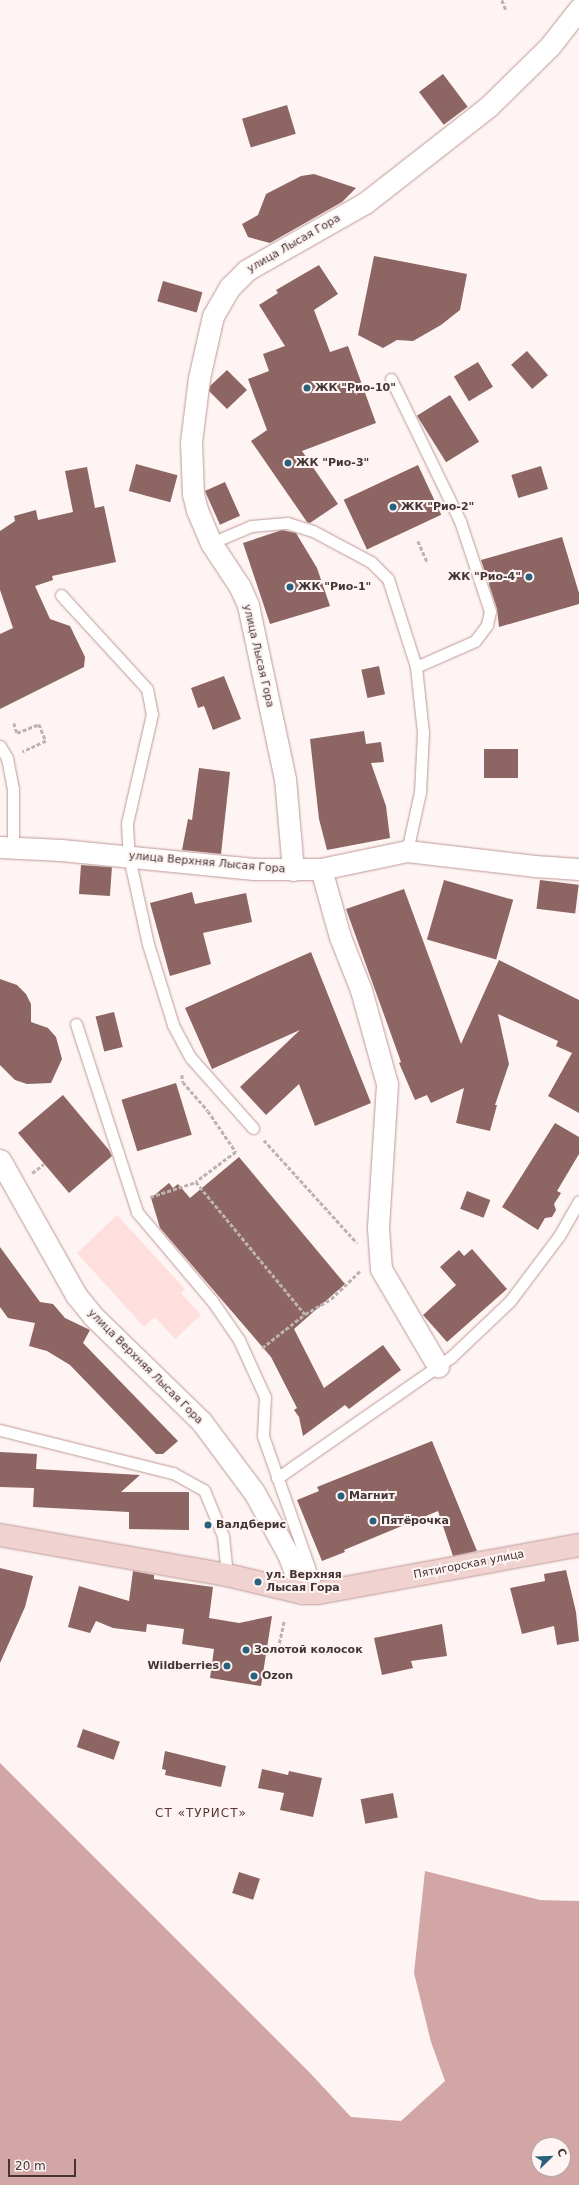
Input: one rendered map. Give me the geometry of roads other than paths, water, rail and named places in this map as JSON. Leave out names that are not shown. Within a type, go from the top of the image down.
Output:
[{"type":"street","name":"улица Лысая Гора","points":[[293,870],[285,778],[248,605],[240,587],[211,543],[197,510],[194,494],[191,442],[199,378],[213,316],[230,287],[247,270],[382,191],[488,107],[550,46],[579,9]]},
{"type":"street","name":"улица Верхняя Лысая Гора","points":[[7,848],[129,856],[254,869],[321,869],[407,851],[579,869]]},
{"type":"street","points":[[321,869],[340,937],[361,990],[387,1084],[378,1228],[381,1269],[438,1366]]},
{"type":"street","name":"улица Верхняя Лысая Гора","points":[[0,1160],[76,1295],[94,1317],[201,1421],[254,1492],[310,1593]]},
{"type":"street","points":[[0,1535],[227,1575],[310,1593]]},
{"type":"street","name":"Пятигорская улица","points":[[310,1593],[359,1588],[579,1545]]},
{"type":"lane","points":[[391,379],[460,521],[490,611],[487,625],[475,641],[416,667]]},
{"type":"lane","points":[[211,543],[251,526],[287,523],[313,531],[371,562],[388,579],[416,667],[423,733],[423,761],[420,792],[407,851]]},
{"type":"lane","points":[[61,595],[147,689],[152,714],[127,823],[129,856],[148,944],[173,1025],[190,1057],[253,1128]]},
{"type":"lane","points":[[0,746],[7,758],[13,789],[7,848]]},
{"type":"lane","points":[[76,1024],[137,1212],[213,1302],[239,1340],[265,1397],[263,1436],[277,1478],[310,1593]]},
{"type":"lane","points":[[277,1478],[438,1366],[510,1301],[559,1236],[579,1201]]},
{"type":"lane","points":[[0,1430],[173,1472],[204,1490],[223,1536],[227,1575]]},
{"type":"place","name":"ЖК \"Рио-10\"","points":[[307,388]]},
{"type":"place","name":"ЖК \"Рио-3\"","points":[[288,463]]},
{"type":"place","name":"ЖК \"Рио-2\"","points":[[393,507]]},
{"type":"place","name":"ЖК \"Рио-4\"","points":[[529,577]]},
{"type":"place","name":"ЖК \"Рио-1\"","points":[[290,587]]},
{"type":"place","name":"Магнит","points":[[341,1496]]},
{"type":"place","name":"Пятёрочка","points":[[373,1521]]},
{"type":"place","name":"Валдберис","points":[[208,1525]]},
{"type":"place","name":"ул. Верхняя Лысая Гора","points":[[258,1582]]},
{"type":"place","name":"Золотой колосок","points":[[246,1650]]},
{"type":"place","name":"Wildberries","points":[[227,1666]]},
{"type":"place","name":"Ozon","points":[[254,1676]]},
{"type":"district","name":"СТ «ТУРИСТ»","points":[[201,1814]]}]
